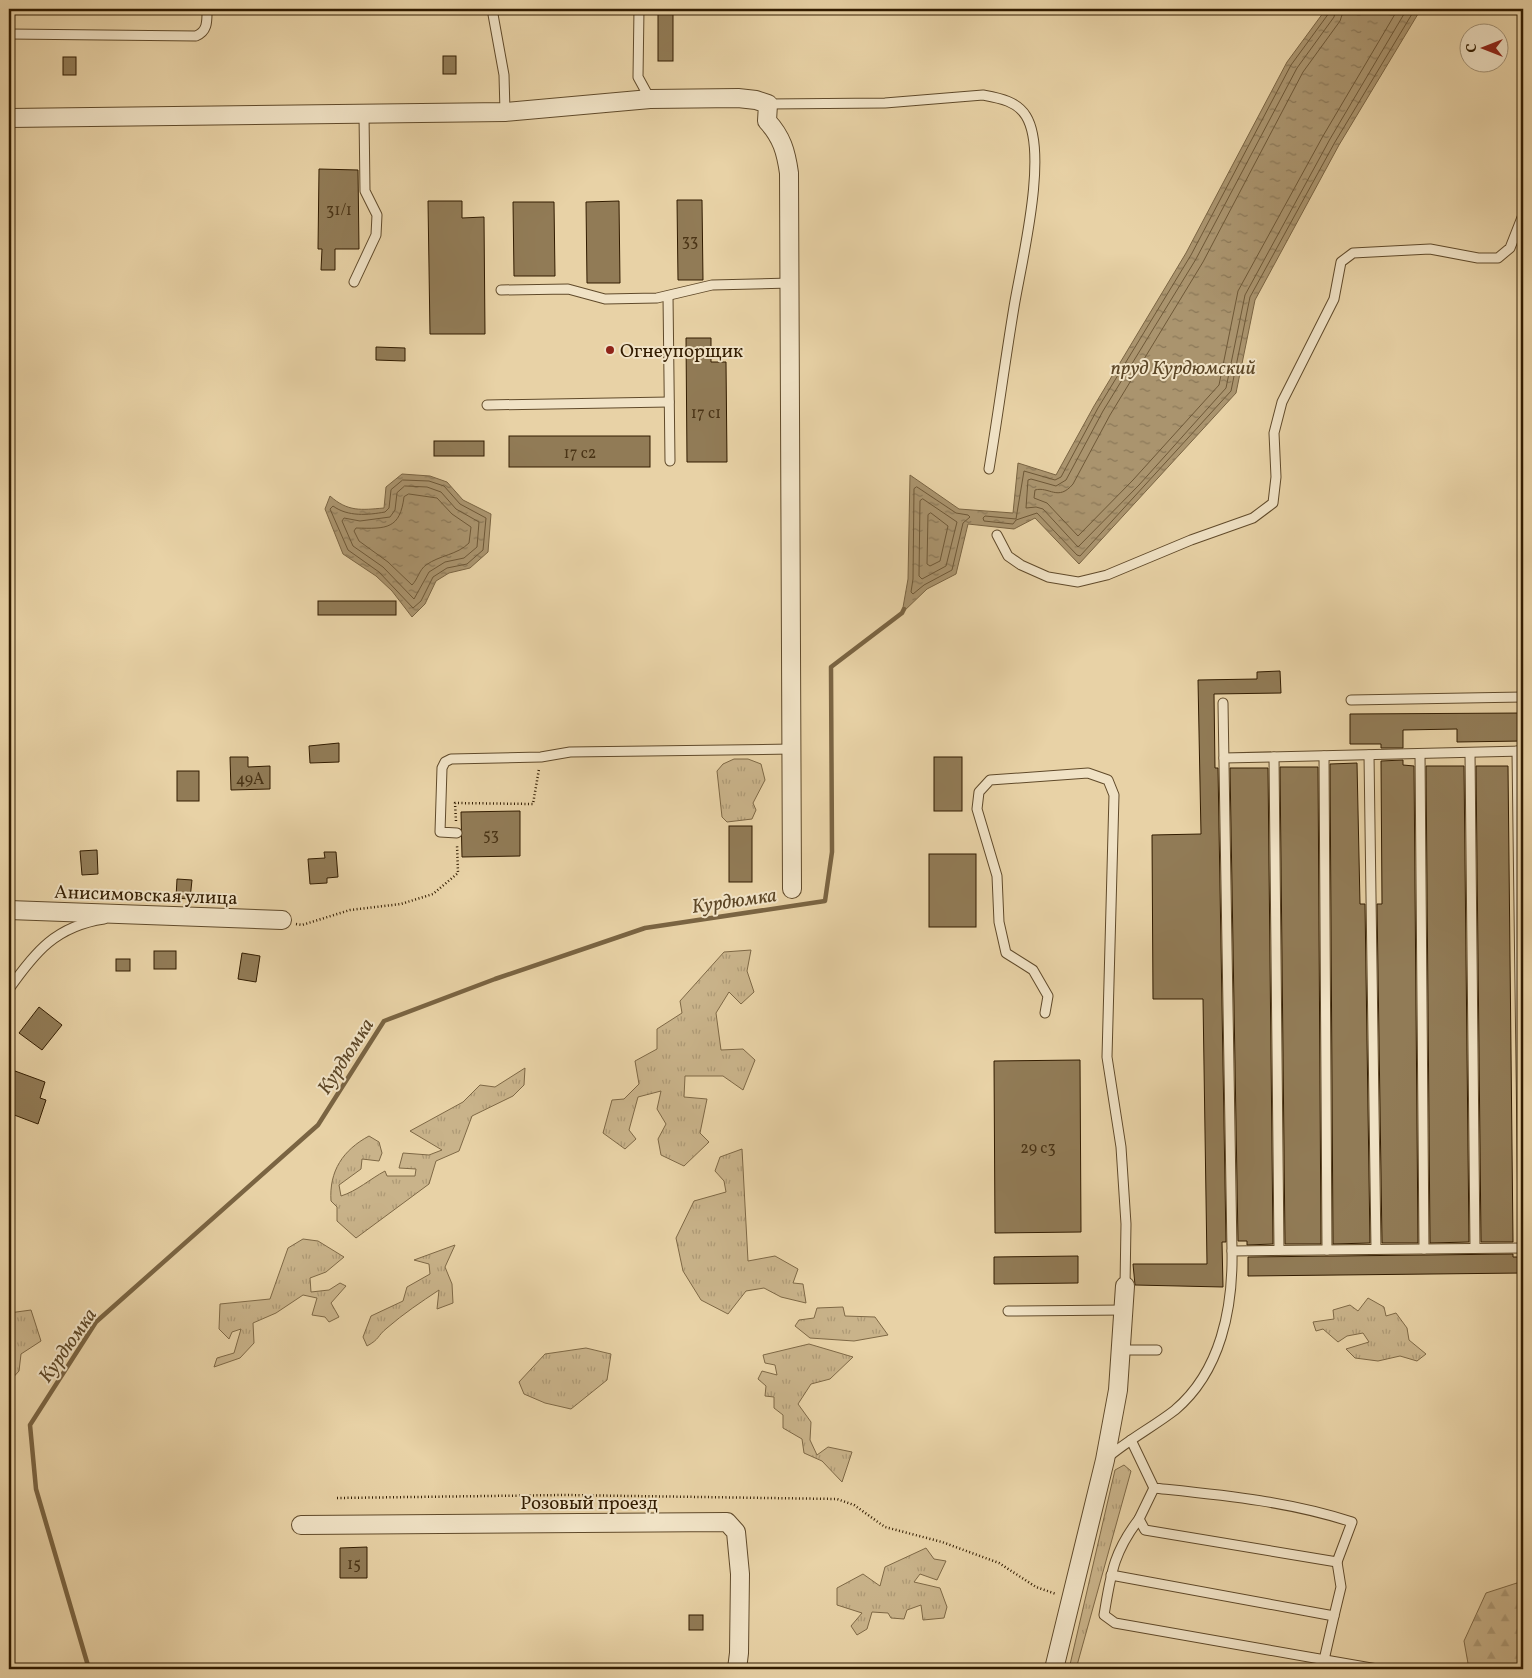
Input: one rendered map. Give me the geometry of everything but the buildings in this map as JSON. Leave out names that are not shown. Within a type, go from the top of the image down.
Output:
[{"type":"street","points":[[9,118],[505,112],[650,99],[738,98],[756,100],[768,104],[767,122],[778,133],[785,150],[789,173],[792,889]]},
{"type":"street","name":"Анисимовская улица","points":[[9,910],[282,920]]},
{"type":"street","points":[[1054,1669],[1105,1460],[1118,1390],[1125,1286]]},
{"type":"street","name":"Розовый проезд","points":[[301,1525],[727,1522],[736,1532],[740,1574],[737,1669]]},
{"type":"lane","points":[[9,34],[196,36],[202,33],[206,27],[207,9]]},
{"type":"lane","points":[[492,9],[504,75],[505,112]]},
{"type":"lane","points":[[639,9],[638,78],[650,99]]},
{"type":"lane","points":[[768,104],[886,103],[983,96],[998,98],[1014,104],[1027,117],[1033,143],[1033,202],[1014,307],[989,469]]},
{"type":"lane","points":[[354,282],[376,235],[377,215],[365,191],[364,114]]},
{"type":"lane","points":[[997,535],[1008,556],[1021,565],[1048,577],[1078,582],[1107,575],[1191,540],[1253,518],[1273,503],[1276,477],[1274,433],[1282,402],[1334,299],[1341,262],[1353,253],[1430,249],[1478,258],[1498,258],[1510,248],[1523,215]]},
{"type":"lane","points":[[501,290],[568,289],[605,299],[668,296],[712,285],[790,282]]},
{"type":"lane","points":[[668,296],[670,461]]},
{"type":"lane","points":[[487,405],[669,402]]},
{"type":"lane","points":[[1351,700],[1523,697]]},
{"type":"lane","points":[[1105,1460],[1176,1409],[1196,1387],[1222,1339],[1230,1308],[1233,1283],[1223,703]]},
{"type":"lane","points":[[456,833],[440,832],[442,768],[451,759],[541,757],[570,752],[792,749]]},
{"type":"lane","points":[[1224,758],[1520,751],[1523,1223]]},
{"type":"lane","points":[[1470,753],[1474,1248]]},
{"type":"lane","points":[[1420,754],[1424,1249]]},
{"type":"lane","points":[[1369,755],[1376,1249]]},
{"type":"lane","points":[[1324,756],[1327,1250]]},
{"type":"lane","points":[[1274,757],[1279,1250]]},
{"type":"lane","points":[[1045,1013],[1048,996],[1033,970],[1006,953],[999,922],[997,876],[977,809],[980,792],[990,780],[1088,773],[1108,780],[1114,795],[1107,1057],[1121,1147],[1126,1224],[1125,1286]]},
{"type":"lane","points":[[9,988],[32,956],[51,939],[69,929],[99,920],[136,915]]},
{"type":"lane","points":[[1232,1251],[1523,1248]]},
{"type":"lane","points":[[1008,1311],[1124,1310]]},
{"type":"lane","points":[[1122,1350],[1157,1350]]},
{"type":"lane","points":[[1131,1440],[1154,1488]]},
{"type":"lane","points":[[1154,1488],[1139,1519],[1124,1538],[1113,1562],[1104,1615],[1115,1623],[1377,1669]]},
{"type":"lane","points":[[1154,1488],[1249,1498],[1323,1513],[1352,1522],[1337,1562],[1341,1587],[1324,1660]]},
{"type":"lane","points":[[1139,1519],[1145,1530],[1337,1562]]},
{"type":"lane","points":[[1111,1575],[1170,1584],[1334,1616]]},
{"type":"path","points":[[282,920],[302,925],[350,910],[400,904],[432,894],[458,873],[455,803],[533,804],[541,757]]},
{"type":"green space","points":[[734,759],[748,759],[761,764],[765,780],[753,803],[756,810],[752,819],[727,822],[722,817],[717,771],[723,764]]},
{"type":"green space","points":[[751,950],[747,971],[754,992],[741,1004],[729,992],[716,1013],[721,1050],[743,1049],[755,1060],[743,1090],[723,1076],[685,1076],[684,1097],[707,1099],[700,1133],[709,1142],[684,1166],[661,1155],[658,1139],[666,1124],[657,1109],[661,1091],[638,1097],[629,1130],[636,1139],[625,1149],[603,1133],[612,1100],[624,1099],[639,1084],[635,1061],[657,1049],[657,1029],[682,1013],[680,1001],[724,952]]},
{"type":"green space","points":[[525,1068],[524,1085],[513,1096],[472,1116],[459,1151],[436,1161],[429,1184],[356,1238],[337,1221],[337,1207],[331,1201],[332,1180],[339,1162],[352,1148],[369,1136],[379,1142],[382,1153],[379,1161],[362,1159],[361,1169],[339,1185],[341,1196],[385,1171],[387,1176],[415,1176],[416,1169],[399,1168],[403,1153],[429,1155],[442,1150],[410,1131],[463,1102],[480,1085],[495,1087]]},
{"type":"green space","points":[[742,1149],[748,1261],[775,1256],[798,1269],[793,1283],[803,1284],[806,1303],[781,1297],[764,1288],[746,1291],[728,1314],[701,1300],[683,1271],[676,1238],[694,1201],[726,1192],[724,1181],[715,1171],[720,1157]]},
{"type":"green space","points":[[303,1239],[318,1241],[344,1257],[326,1272],[310,1278],[311,1292],[329,1290],[340,1283],[346,1286],[331,1303],[339,1317],[329,1322],[325,1317],[312,1315],[317,1298],[303,1295],[276,1313],[253,1323],[254,1343],[240,1358],[214,1367],[217,1358],[234,1353],[241,1329],[232,1332],[229,1339],[219,1329],[220,1304],[270,1299],[288,1248]]},
{"type":"green space","points":[[455,1245],[445,1267],[452,1284],[453,1303],[437,1309],[439,1290],[399,1318],[367,1346],[363,1337],[371,1316],[403,1301],[407,1287],[430,1274],[429,1264],[414,1260]]},
{"type":"green space","points":[[1368,1298],[1384,1307],[1386,1316],[1396,1313],[1407,1328],[1409,1340],[1426,1354],[1417,1361],[1400,1356],[1378,1361],[1355,1358],[1346,1349],[1369,1342],[1363,1333],[1347,1336],[1338,1342],[1323,1329],[1316,1331],[1313,1322],[1334,1319],[1333,1310],[1350,1305],[1358,1311]]},
{"type":"green space","points":[[843,1307],[845,1316],[875,1317],[888,1335],[854,1341],[810,1338],[795,1326],[799,1320],[814,1318],[817,1308]]},
{"type":"green space","points":[[31,1310],[41,1341],[21,1354],[19,1371],[9,1382],[9,1313]]},
{"type":"green space","points":[[809,1344],[853,1357],[830,1379],[811,1384],[798,1404],[811,1422],[810,1440],[817,1455],[828,1447],[852,1452],[842,1482],[822,1461],[804,1453],[802,1439],[783,1428],[783,1415],[774,1408],[774,1397],[765,1396],[766,1386],[758,1379],[762,1371],[777,1375],[775,1365],[765,1363],[763,1355]]},
{"type":"green space","points":[[586,1348],[611,1354],[607,1380],[571,1409],[545,1403],[524,1394],[519,1382],[545,1354]]},
{"type":"green space","points":[[1124,1465],[1131,1471],[1076,1669],[1069,1669],[1115,1470]]},
{"type":"green space","points":[[926,1548],[934,1559],[946,1561],[937,1580],[920,1574],[914,1582],[940,1588],[947,1607],[944,1618],[923,1620],[921,1605],[907,1610],[904,1619],[891,1618],[888,1613],[872,1612],[867,1629],[857,1635],[851,1626],[862,1613],[837,1605],[837,1588],[863,1574],[880,1586],[885,1567]]},
{"type":"green space","points":[[1523,1581],[1523,1669],[1469,1669],[1464,1641],[1486,1593]]},
{"type":"water","name":"пруд Курдюмский","points":[[1326,9],[1421,9],[1339,145],[1255,300],[1236,393],[1079,564],[1035,518],[1014,529],[968,524],[956,574],[927,589],[902,613],[908,579],[910,475],[959,509],[1013,513],[1018,463],[1056,475],[1094,406],[1186,253],[1287,62]]},
{"type":"water","points":[[402,474],[430,476],[447,482],[463,500],[491,514],[488,552],[470,568],[449,573],[436,581],[425,604],[412,617],[392,591],[376,576],[343,554],[325,509],[330,496],[343,505],[355,509],[384,508],[386,487]]},
{"type":"waterway","name":"Курдюмка","points":[[89,1669],[36,1489],[30,1425],[96,1322],[318,1125],[384,1021],[495,979],[645,928],[825,901],[832,852],[831,667],[902,613],[904,609]]},
{"type":"place","name":"Огнеупорщик","points":[[610,350]]}]
